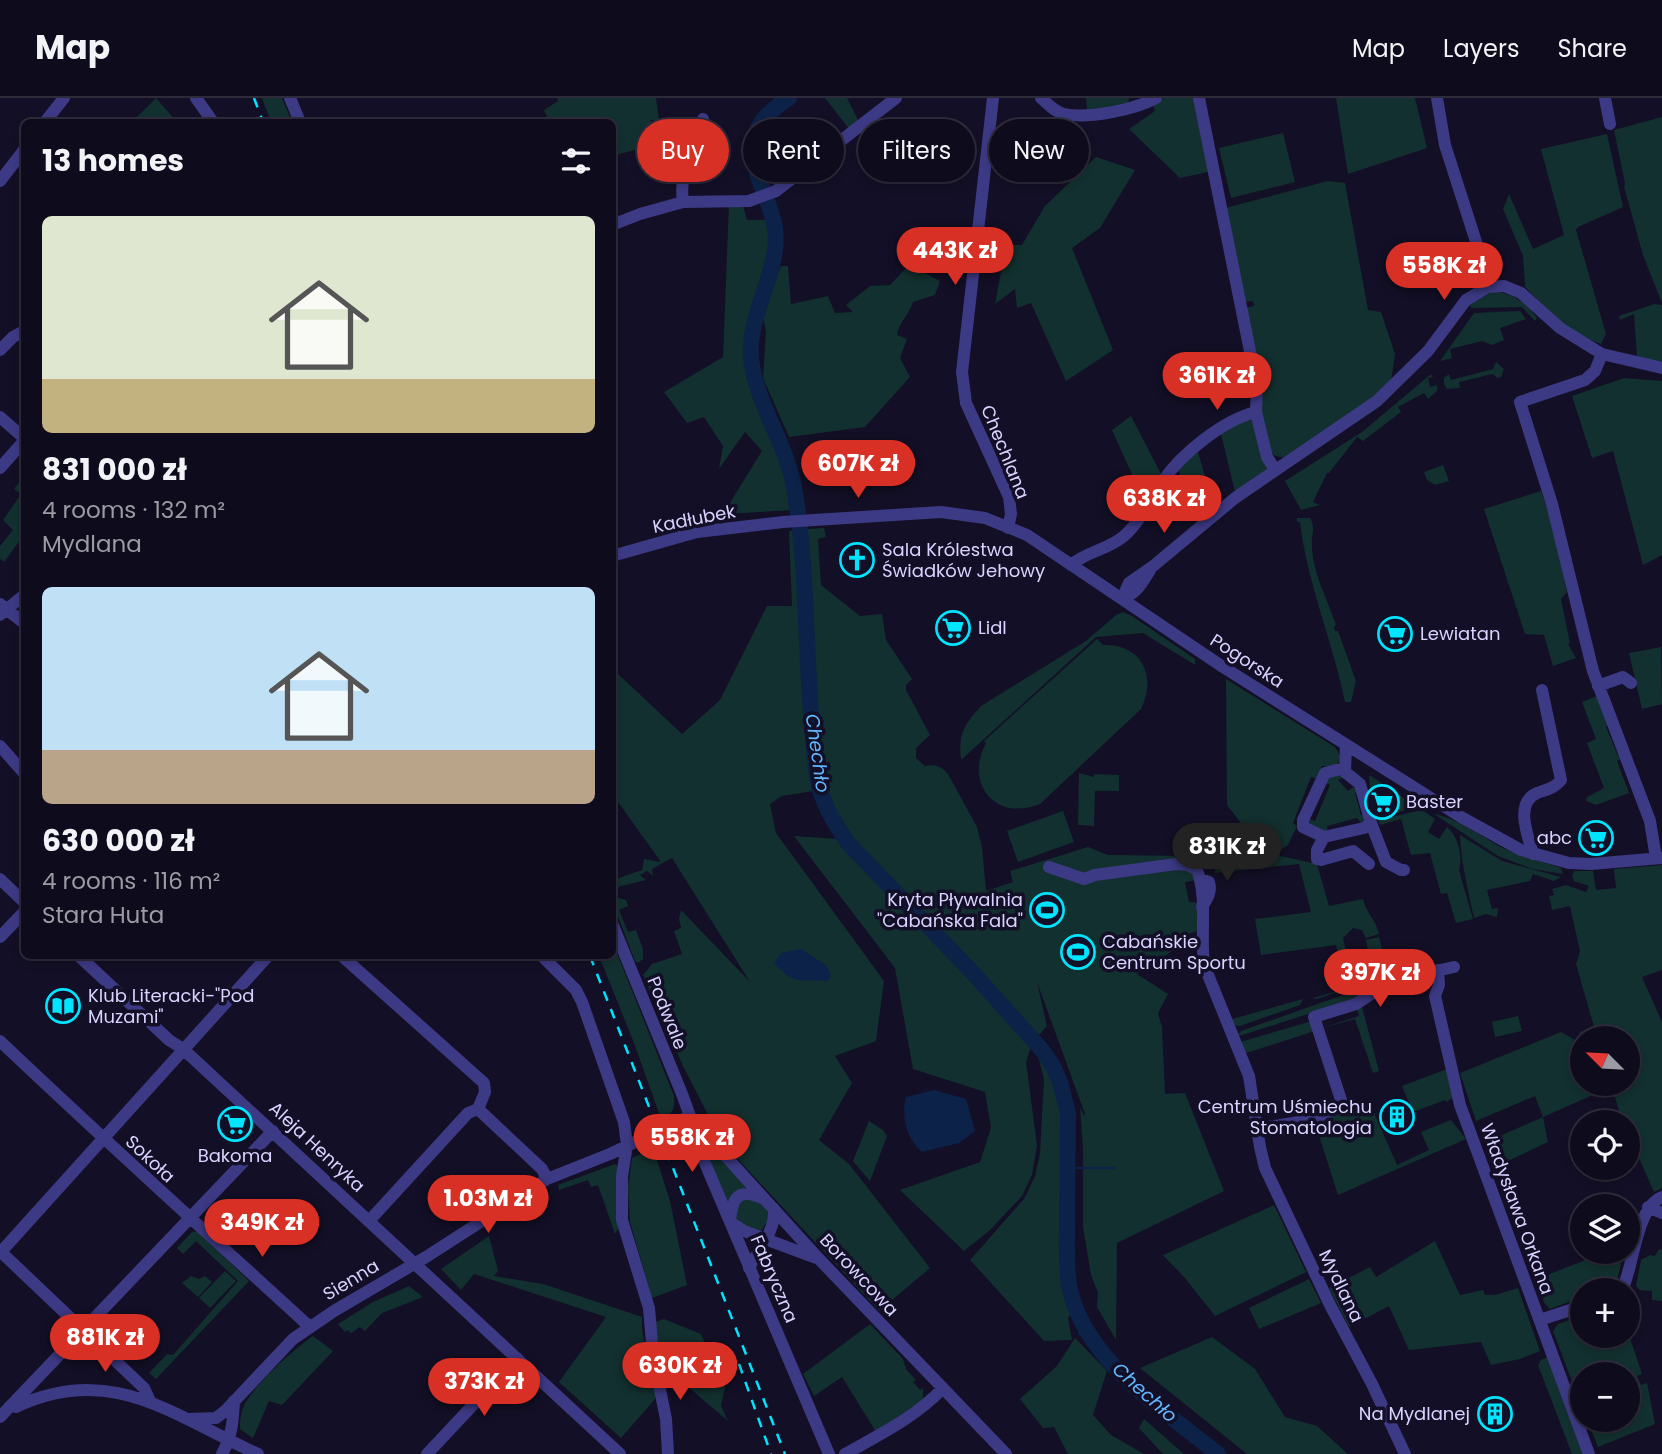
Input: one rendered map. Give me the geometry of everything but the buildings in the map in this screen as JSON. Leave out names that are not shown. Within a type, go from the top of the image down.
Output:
[{"type":"street","points":[[47,119],[64,98]]},
{"type":"street","points":[[195,98],[211,119]]},
{"type":"street","points":[[290,98],[299,119]]},
{"type":"street","points":[[616,224],[683,202],[761,198],[776,191],[896,98]]},
{"type":"street","name":"Chechlana","points":[[993,98],[962,372],[966,403],[1009,497],[1011,514],[1008,527]]},
{"type":"street","points":[[1041,98],[1061,113],[1073,114],[1108,113],[1156,98]]},
{"type":"street","points":[[1199,98],[1256,386],[1256,412],[1267,457],[1275,470]]},
{"type":"street","points":[[1437,98],[1445,145],[1488,286]]},
{"type":"street","points":[[1605,98],[1610,124]]},
{"type":"street","points":[[0,181],[21,154]]},
{"type":"street","points":[[683,182],[683,202]]},
{"type":"street","points":[[1122,599],[1132,595],[1152,567],[1216,513],[1384,395],[1428,351],[1466,300],[1488,286],[1504,286],[1521,293],[1560,328],[1602,354],[1662,368]]},
{"type":"street","points":[[1,346],[21,333]]},
{"type":"street","points":[[1602,354],[1595,371],[1585,380],[1520,402],[1552,504],[1598,686],[1650,821],[1659,858]]},
{"type":"street","points":[[1071,565],[1084,555],[1104,548],[1124,536],[1178,462],[1199,444],[1243,415],[1256,412]]},
{"type":"street","points":[[0,417],[21,436]]},
{"type":"street","points":[[0,468],[21,443]]},
{"type":"street","name":"Pogorska","points":[[809,521],[942,512],[971,515],[1008,527],[1027,535],[1204,655],[1461,817],[1533,854],[1569,863],[1591,864],[1659,858]]},
{"type":"street","name":"Kadłubek","points":[[616,554],[697,532],[809,521]]},
{"type":"street","points":[[21,597],[2,609],[21,622]]},
{"type":"street","points":[[1598,686],[1623,677],[1631,683]]},
{"type":"street","points":[[1533,854],[1524,811],[1525,802],[1532,795],[1551,788],[1562,780],[1542,690]]},
{"type":"street","points":[[1346,745],[1346,774],[1360,784],[1363,790],[1371,823],[1386,862],[1404,870]]},
{"type":"street","points":[[0,746],[21,770]]},
{"type":"street","points":[[1344,768],[1325,773],[1303,820],[1303,827],[1324,837],[1364,828],[1371,823]]},
{"type":"street","points":[[1324,837],[1317,850],[1317,859],[1353,852],[1369,864]]},
{"type":"street","name":"Mydlana","points":[[1049,867],[1084,879],[1155,867],[1188,865],[1197,870],[1200,879],[1209,882],[1209,897],[1202,907],[1201,946],[1204,965],[1249,1076],[1265,1168],[1405,1454]]},
{"type":"street","points":[[0,879],[21,899]]},
{"type":"street","points":[[0,937],[21,915]]},
{"type":"street","name":"Podwale","points":[[616,933],[690,1116]]},
{"type":"street","name":"Aleja Henryka","points":[[82,959],[354,1205],[620,1454]]},
{"type":"street","points":[[150,1401],[144,1388],[0,1252],[265,959]]},
{"type":"street","points":[[345,959],[484,1083],[485,1092],[478,1109],[468,1113],[369,1221]]},
{"type":"street","points":[[545,959],[576,990],[582,1002],[624,1122],[627,1145],[622,1177],[622,1220],[649,1308],[653,1356],[666,1419],[668,1454]]},
{"type":"street","points":[[1257,1129],[1310,1120],[1343,1106],[1314,1017],[1356,1004],[1391,981],[1454,967]]},
{"type":"street","name":"Władysława Orkana","points":[[1438,970],[1439,985],[1435,996],[1460,1105],[1589,1454]]},
{"type":"street","name":"Sokoła","points":[[0,1041],[172,1203],[192,1217],[310,1327]]},
{"type":"street","points":[[478,1109],[542,1169],[547,1179]]},
{"type":"street","name":"Sienna","points":[[188,1419],[216,1418],[275,1356],[310,1327],[547,1179],[610,1154],[690,1116]]},
{"type":"street","name":"Borowcowa","points":[[690,1116],[819,1259],[1006,1454]]},
{"type":"street","name":"Fabryczna","points":[[690,1116],[693,1135],[829,1454]]},
{"type":"street","points":[[5,1413],[273,1131]]},
{"type":"street","points":[[749,1268],[765,1239],[775,1219],[769,1204],[753,1194],[743,1194],[735,1198],[730,1222],[736,1227],[765,1239],[819,1259]]},
{"type":"street","points":[[1626,1278],[1648,1207],[1662,1197]]},
{"type":"street","points":[[1648,1207],[1662,1213]]},
{"type":"street","points":[[1540,1320],[1570,1310]]},
{"type":"street","points":[[427,1454],[517,1358]]},
{"type":"street","points":[[845,1454],[900,1423],[943,1388]]},
{"type":"street","points":[[5,1413],[48,1394],[73,1390],[103,1390],[150,1401],[258,1454]]},
{"type":"street","points":[[222,1454],[233,1425],[234,1401]]},
{"type":"green space","points":[[156,98],[174,119],[135,119]]},
{"type":"green space","points":[[262,98],[282,98],[291,119],[270,119]]},
{"type":"green space","points":[[557,98],[656,98],[659,119],[637,119],[637,149],[616,155],[616,119],[548,119],[544,110],[558,101]]},
{"type":"green space","points":[[825,98],[847,98],[858,123],[850,130]]},
{"type":"green space","points":[[1086,98],[1129,98],[1128,105],[1087,111]]},
{"type":"green space","points":[[1164,98],[1196,98],[1208,172],[1180,178],[1129,129],[1155,111],[1153,106]]},
{"type":"green space","points":[[1336,98],[1415,98],[1427,148],[1348,174]]},
{"type":"green space","points":[[1662,117],[1662,303],[1643,255],[1624,187],[1614,130]]},
{"type":"green space","points":[[1283,133],[1295,182],[1231,198],[1219,148]]},
{"type":"green space","points":[[1607,134],[1623,207],[1576,230],[1606,334],[1601,344],[1576,334],[1525,287],[1523,256],[1503,209],[1509,194],[1533,249],[1564,235],[1541,149]]},
{"type":"green space","points":[[1096,157],[1135,170],[1100,228],[1072,248],[1113,350],[1066,381],[1031,303],[1017,308],[1015,289],[995,304],[1006,245],[1022,245],[1045,206],[1070,182],[1089,182],[1089,164]]},
{"type":"green space","points":[[1328,181],[1345,183],[1368,310],[1381,312],[1395,354],[1391,382],[1368,406],[1284,458],[1273,455],[1261,419],[1245,308],[1254,306],[1253,301],[1244,302],[1225,208]]},
{"type":"green space","points":[[729,203],[742,203],[747,220],[768,220],[770,254],[750,330],[748,367],[783,459],[794,510],[723,514],[762,451],[745,432],[719,469],[723,446],[704,417],[687,423],[664,392],[723,357]]},
{"type":"green space","points":[[909,265],[940,281],[935,295],[913,302],[898,330],[897,335],[907,339],[900,358],[910,377],[865,427],[789,437],[763,378],[766,331],[763,318],[766,301],[781,266],[788,266],[791,304],[828,296],[835,313],[853,312],[846,305],[870,286],[890,285]]},
{"type":"green space","points":[[1492,292],[1518,299],[1537,318],[1535,321],[1522,307],[1472,308],[1469,305]]},
{"type":"green space","points":[[1654,304],[1662,305],[1662,362],[1637,358],[1634,314],[1620,320],[1619,316]]},
{"type":"green space","points":[[1520,311],[1526,319],[1500,328],[1504,340],[1492,345],[1482,341],[1450,349],[1452,358],[1440,361],[1474,313]]},
{"type":"green space","points":[[1496,362],[1504,369],[1501,377],[1497,378],[1493,374],[1459,382],[1460,388],[1447,389],[1444,384],[1444,378],[1449,374],[1451,380],[1493,369]]},
{"type":"green space","points":[[1431,374],[1433,377],[1428,378],[1430,387],[1437,385],[1437,391],[1428,399],[1424,393],[1398,407],[1401,412],[1363,441],[1357,437],[1327,473],[1313,502],[1320,505],[1301,510],[1285,481],[1362,432]]},
{"type":"green space","points":[[1624,378],[1662,381],[1662,555],[1643,565],[1613,451],[1592,458],[1572,396]]},
{"type":"green space","points":[[1131,416],[1161,474],[1143,499],[1112,430]]},
{"type":"green space","points":[[1242,419],[1255,419],[1267,469],[1235,492],[1221,434]]},
{"type":"green space","points":[[1197,449],[1212,500],[1191,515],[1178,468]]},
{"type":"green space","points":[[1443,465],[1449,481],[1435,485],[1427,480],[1424,472]]},
{"type":"green space","points":[[21,480],[21,494],[14,489]]},
{"type":"green space","points":[[1541,491],[1552,522],[1567,592],[1561,599],[1570,643],[1568,644],[1576,658],[1553,666],[1544,635],[1525,634],[1484,509]]},
{"type":"green space","points":[[21,494],[21,539],[4,562],[0,559],[0,546],[13,530],[3,520]]},
{"type":"green space","points":[[1297,518],[1310,518],[1312,521],[1315,565],[1336,625],[1335,631],[1338,631],[1356,681],[1351,702],[1345,702]]},
{"type":"green space","points":[[824,528],[826,537],[818,539],[821,585],[860,616],[882,614],[886,640],[912,679],[906,685],[906,690],[930,735],[916,748],[916,758],[925,766],[938,766],[948,774],[977,827],[982,847],[986,891],[1013,882],[1010,871],[1088,847],[1108,855],[1193,856],[1206,860],[1197,880],[1185,882],[1189,902],[1199,903],[1200,930],[1188,934],[1191,939],[1137,974],[1168,994],[1158,1013],[1162,1027],[1165,1094],[1185,1093],[1224,1191],[1117,1243],[1116,1340],[1097,1307],[1098,1293],[1091,1275],[1083,1227],[1080,1107],[1084,1116],[1085,1114],[1037,982],[1047,1026],[1039,1035],[857,845],[836,818],[823,781],[807,547],[807,529]]},
{"type":"green space","points":[[796,530],[800,561],[809,767],[814,791],[782,796],[770,804],[776,833],[884,981],[876,1041],[835,1056],[852,1083],[819,1140],[849,1164],[930,1268],[879,1311],[722,1142],[683,1066],[643,975],[652,964],[682,954],[674,931],[681,928],[681,910],[750,982],[672,858],[652,869],[653,876],[647,871],[640,875],[646,880],[616,887],[616,879],[642,870],[644,859],[661,862],[616,799],[617,673],[682,734],[720,700],[767,606],[792,606],[789,531]]},
{"type":"green space","points":[[1123,612],[1195,659],[1195,665],[1143,633],[1096,637],[961,760],[960,743],[964,730],[981,706],[1086,641]]},
{"type":"green space","points":[[1097,639],[1103,645],[1128,650],[1143,664],[1147,685],[1141,709],[1040,804],[1010,808],[998,803],[988,796],[979,772],[980,758],[986,743],[984,741]]},
{"type":"green space","points":[[1661,647],[1662,704],[1642,709],[1629,653]]},
{"type":"green space","points":[[1226,679],[1335,747],[1341,757],[1337,766],[1322,766],[1317,779],[1311,777],[1293,823],[1297,826],[1288,845],[1282,849],[1270,847],[1267,838],[1254,840],[1227,805]]},
{"type":"green space","points":[[1597,696],[1608,722],[1606,727],[1618,756],[1622,758],[1617,761],[1629,793],[1596,805],[1586,801],[1587,797],[1604,788],[1587,743],[1596,739],[1582,702]]},
{"type":"green space","points":[[1079,773],[1094,777],[1094,774],[1119,775],[1119,791],[1095,791],[1094,826],[1078,825]]},
{"type":"green space","points":[[1339,774],[1344,777],[1338,780],[1348,791],[1353,787],[1358,790],[1359,792],[1355,793],[1361,815],[1365,814],[1365,818],[1361,823],[1357,818],[1327,826],[1328,833],[1310,826],[1309,819],[1315,821],[1330,785],[1324,782],[1326,777]]},
{"type":"green space","points":[[1369,776],[1417,807],[1377,818],[1376,813],[1394,808],[1391,797],[1383,792],[1381,786],[1370,789]]},
{"type":"green space","points":[[1422,810],[1435,819],[1428,832],[1439,839],[1447,827],[1457,841],[1459,870],[1473,919],[1456,923],[1447,893],[1441,894],[1430,853],[1411,855],[1401,819],[1380,825],[1378,820]]},
{"type":"green space","points":[[1063,811],[1074,842],[1018,862],[1007,831]]},
{"type":"green space","points":[[1434,814],[1461,824],[1510,851],[1561,868],[1563,874],[1533,869],[1498,856]]},
{"type":"green space","points":[[1460,835],[1502,861],[1561,877],[1554,881],[1533,874],[1530,881],[1487,890],[1492,909],[1498,908],[1497,917],[1486,914],[1474,918],[1463,866]]},
{"type":"green space","points":[[794,836],[839,839],[1032,1043],[1026,1062],[1037,1145],[1032,1175],[1022,1196],[990,1230],[964,1251],[900,1190],[980,1162],[991,1128],[985,1092],[913,1069],[895,968]]},
{"type":"green space","points":[[1267,853],[1317,864],[1329,906],[1363,899],[1379,934],[1366,938],[1362,930],[1353,928],[1343,938],[1353,983],[1344,990],[1313,998],[1344,989],[1346,985],[1336,945],[1261,955],[1255,919],[1311,912],[1299,864],[1215,873],[1215,868]]},
{"type":"green space","points":[[1662,865],[1662,970],[1642,977],[1662,1022],[1662,1188],[1654,1192],[1640,1160],[1640,1110],[1619,1110],[1615,1096],[1640,1096],[1640,1026],[1594,1026],[1576,964],[1580,951],[1570,906],[1552,910],[1549,896],[1554,895],[1552,889],[1566,885],[1586,892],[1589,886],[1574,881],[1574,871],[1593,871],[1596,890],[1616,888],[1614,869]]},
{"type":"green space","points":[[616,900],[626,900],[628,906],[619,910],[628,932],[636,930],[643,949],[643,959],[638,963],[616,911]]},
{"type":"green space","points":[[1379,937],[1386,965],[1372,969],[1366,940]]},
{"type":"green space","points":[[616,951],[674,1096],[672,1110],[661,1119],[600,959],[616,959]]},
{"type":"green space","points":[[1386,968],[1388,976],[1355,999],[1236,1037],[1241,1031],[1346,994],[1360,985],[1372,972]]},
{"type":"green space","points":[[1303,999],[1300,1005],[1240,1026],[1232,1025],[1229,1020]]},
{"type":"green space","points":[[1362,1007],[1379,1071],[1373,1073],[1355,1019],[1319,1029],[1359,1016],[1357,1009]]},
{"type":"green space","points":[[1518,1016],[1522,1031],[1495,1037],[1492,1022]]},
{"type":"green space","points":[[1312,1021],[1315,1031],[1243,1054],[1237,1043]]},
{"type":"green space","points":[[1561,1032],[1570,1037],[1570,1096],[1591,1096],[1543,1117],[1535,1096],[1476,1121],[1460,1073]]},
{"type":"green space","points":[[1038,1056],[1051,1071],[1064,1113],[1066,1137],[1062,1239],[1066,1280],[1075,1309],[1068,1318],[1072,1340],[1044,1341],[970,1260],[1024,1199],[1035,1176],[1040,1154],[1044,1079]]},
{"type":"green space","points":[[1447,1069],[1454,1097],[1413,1112],[1402,1086]]},
{"type":"green space","points":[[1362,1102],[1371,1106],[1397,1165],[1429,1150],[1421,1132],[1451,1120],[1466,1139],[1338,1195],[1315,1123]]},
{"type":"green space","points":[[1543,1117],[1548,1142],[1493,1168],[1484,1143]]},
{"type":"green space","points":[[869,1121],[887,1136],[870,1181],[853,1161]]},
{"type":"green space","points":[[698,1135],[747,1188],[735,1192],[727,1202]]},
{"type":"green space","points":[[653,1148],[670,1201],[687,1285],[652,1298],[630,1222],[628,1187],[632,1158]]},
{"type":"green space","points":[[615,1164],[619,1167],[618,1229],[615,1234],[598,1185],[591,1187],[588,1180],[559,1190],[558,1185]]},
{"type":"green space","points":[[744,1199],[766,1209],[770,1217],[761,1231],[746,1227],[735,1217],[738,1203]]},
{"type":"green space","points":[[1274,1205],[1306,1272],[1215,1316],[1163,1255]]},
{"type":"green space","points":[[197,1231],[249,1281],[156,1379],[149,1373],[167,1354],[173,1355],[238,1281],[196,1241],[183,1254],[177,1248],[192,1232]]},
{"type":"green space","points":[[489,1236],[498,1271],[494,1276],[543,1284],[642,1317],[642,1330],[656,1398],[621,1438],[559,1382],[606,1317],[474,1274],[461,1290],[441,1269]]},
{"type":"green space","points":[[1435,1241],[1460,1295],[1483,1290],[1485,1295],[1495,1295],[1518,1288],[1540,1351],[1520,1359],[1491,1365],[1481,1342],[1409,1350],[1389,1306],[1349,1327],[1329,1288],[1370,1267],[1376,1277]]},
{"type":"green space","points":[[1659,1249],[1662,1250],[1662,1301],[1652,1300],[1652,1291],[1640,1290],[1640,1278],[1638,1278],[1641,1260],[1650,1255],[1655,1256]]},
{"type":"green space","points":[[1575,1264],[1621,1264],[1618,1278],[1570,1278],[1570,1302],[1550,1309],[1545,1304],[1535,1280]]},
{"type":"green space","points":[[225,1271],[236,1281],[210,1308],[199,1298]]},
{"type":"green space","points":[[191,1276],[199,1279],[205,1276],[212,1282],[198,1297],[182,1283]]},
{"type":"green space","points":[[1309,1279],[1321,1303],[1259,1329],[1249,1308]]},
{"type":"green space","points":[[409,1286],[423,1297],[382,1313],[365,1331],[360,1327],[351,1333],[347,1330],[345,1332],[338,1324],[373,1302]]},
{"type":"green space","points":[[664,1319],[701,1334],[725,1387],[721,1406],[728,1421],[666,1368],[655,1336],[655,1322]]},
{"type":"green space","points":[[1570,1320],[1570,1348],[1633,1348],[1638,1362],[1570,1362],[1570,1376],[1553,1331],[1558,1324]]},
{"type":"green space","points":[[870,1324],[903,1359],[906,1369],[916,1380],[913,1382],[920,1390],[923,1388],[923,1400],[876,1432],[842,1377],[814,1396],[803,1374]]},
{"type":"green space","points":[[313,1336],[333,1351],[282,1405],[269,1401],[253,1438],[240,1429],[246,1402],[276,1366]]},
{"type":"green space","points":[[1212,1337],[1255,1369],[1285,1417],[1317,1426],[1348,1454],[1247,1454],[1140,1368]]},
{"type":"green space","points":[[1075,1338],[1107,1371],[1093,1415],[1111,1435],[1144,1454],[1068,1454],[1054,1427],[1043,1428],[1020,1399],[1057,1366]]},
{"type":"green space","points":[[1548,1357],[1570,1416],[1570,1432],[1576,1432],[1584,1454],[1572,1454],[1538,1365]]},
{"type":"green space","points":[[1640,1383],[1641,1385],[1647,1383],[1655,1424],[1640,1430]]},
{"type":"green space","points":[[1144,1419],[1184,1454],[1163,1454],[1139,1428]]},
{"type":"green space","points":[[1592,1432],[1635,1432],[1598,1447]]},
{"type":"water","points":[[801,949],[826,965],[831,974],[828,981],[793,978],[774,963],[781,953]]},
{"type":"water","points":[[934,1090],[966,1099],[975,1131],[959,1143],[922,1152],[906,1127],[906,1097]]},
{"type":"waterway","name":"Chechło","points":[[789,98],[762,121],[754,141],[757,175],[773,217],[776,244],[754,324],[751,357],[758,390],[790,470],[794,487],[804,571],[809,685],[820,790],[830,814],[848,843],[974,974],[1053,1066],[1068,1113],[1067,1268],[1070,1290],[1079,1316],[1092,1340],[1130,1382],[1218,1454]]},
{"type":"waterway","name":"Chechło","points":[[762,208],[770,209]]},
{"type":"waterway","points":[[1067,1168],[1114,1168]]},
{"type":"waterway","name":"Chechło","points":[[1074,1318],[1080,1316]]},
{"type":"waterway","points":[[1079,1334],[1090,1335]]},
{"type":"railway","points":[[254,98],[262,119]]},
{"type":"railway","points":[[591,959],[785,1454]]},
{"type":"railway","points":[[739,1364],[771,1454]]},
{"type":"place","name":"Sala Królestwa Świadków Jehowy","points":[[857,560]]},
{"type":"place","name":"Lidl","points":[[953,628]]},
{"type":"place","name":"Lewiatan","points":[[1395,634]]},
{"type":"place","name":"Baster","points":[[1382,802]]},
{"type":"place","name":"abc","points":[[1596,838]]},
{"type":"place","name":"Kryta Pływalnia \"Cabańska Fala\"","points":[[1047,910]]},
{"type":"place","name":"Cabańskie Centrum Sportu","points":[[1078,952]]},
{"type":"place","name":"Klub Literacki-\"Pod Muzami\"","points":[[63,1006]]},
{"type":"place","name":"Centrum Uśmiechu Stomatologia","points":[[1397,1117]]},
{"type":"place","name":"Bakoma","points":[[235,1124]]},
{"type":"place","name":"Na Mydlanej","points":[[1495,1414]]}]
